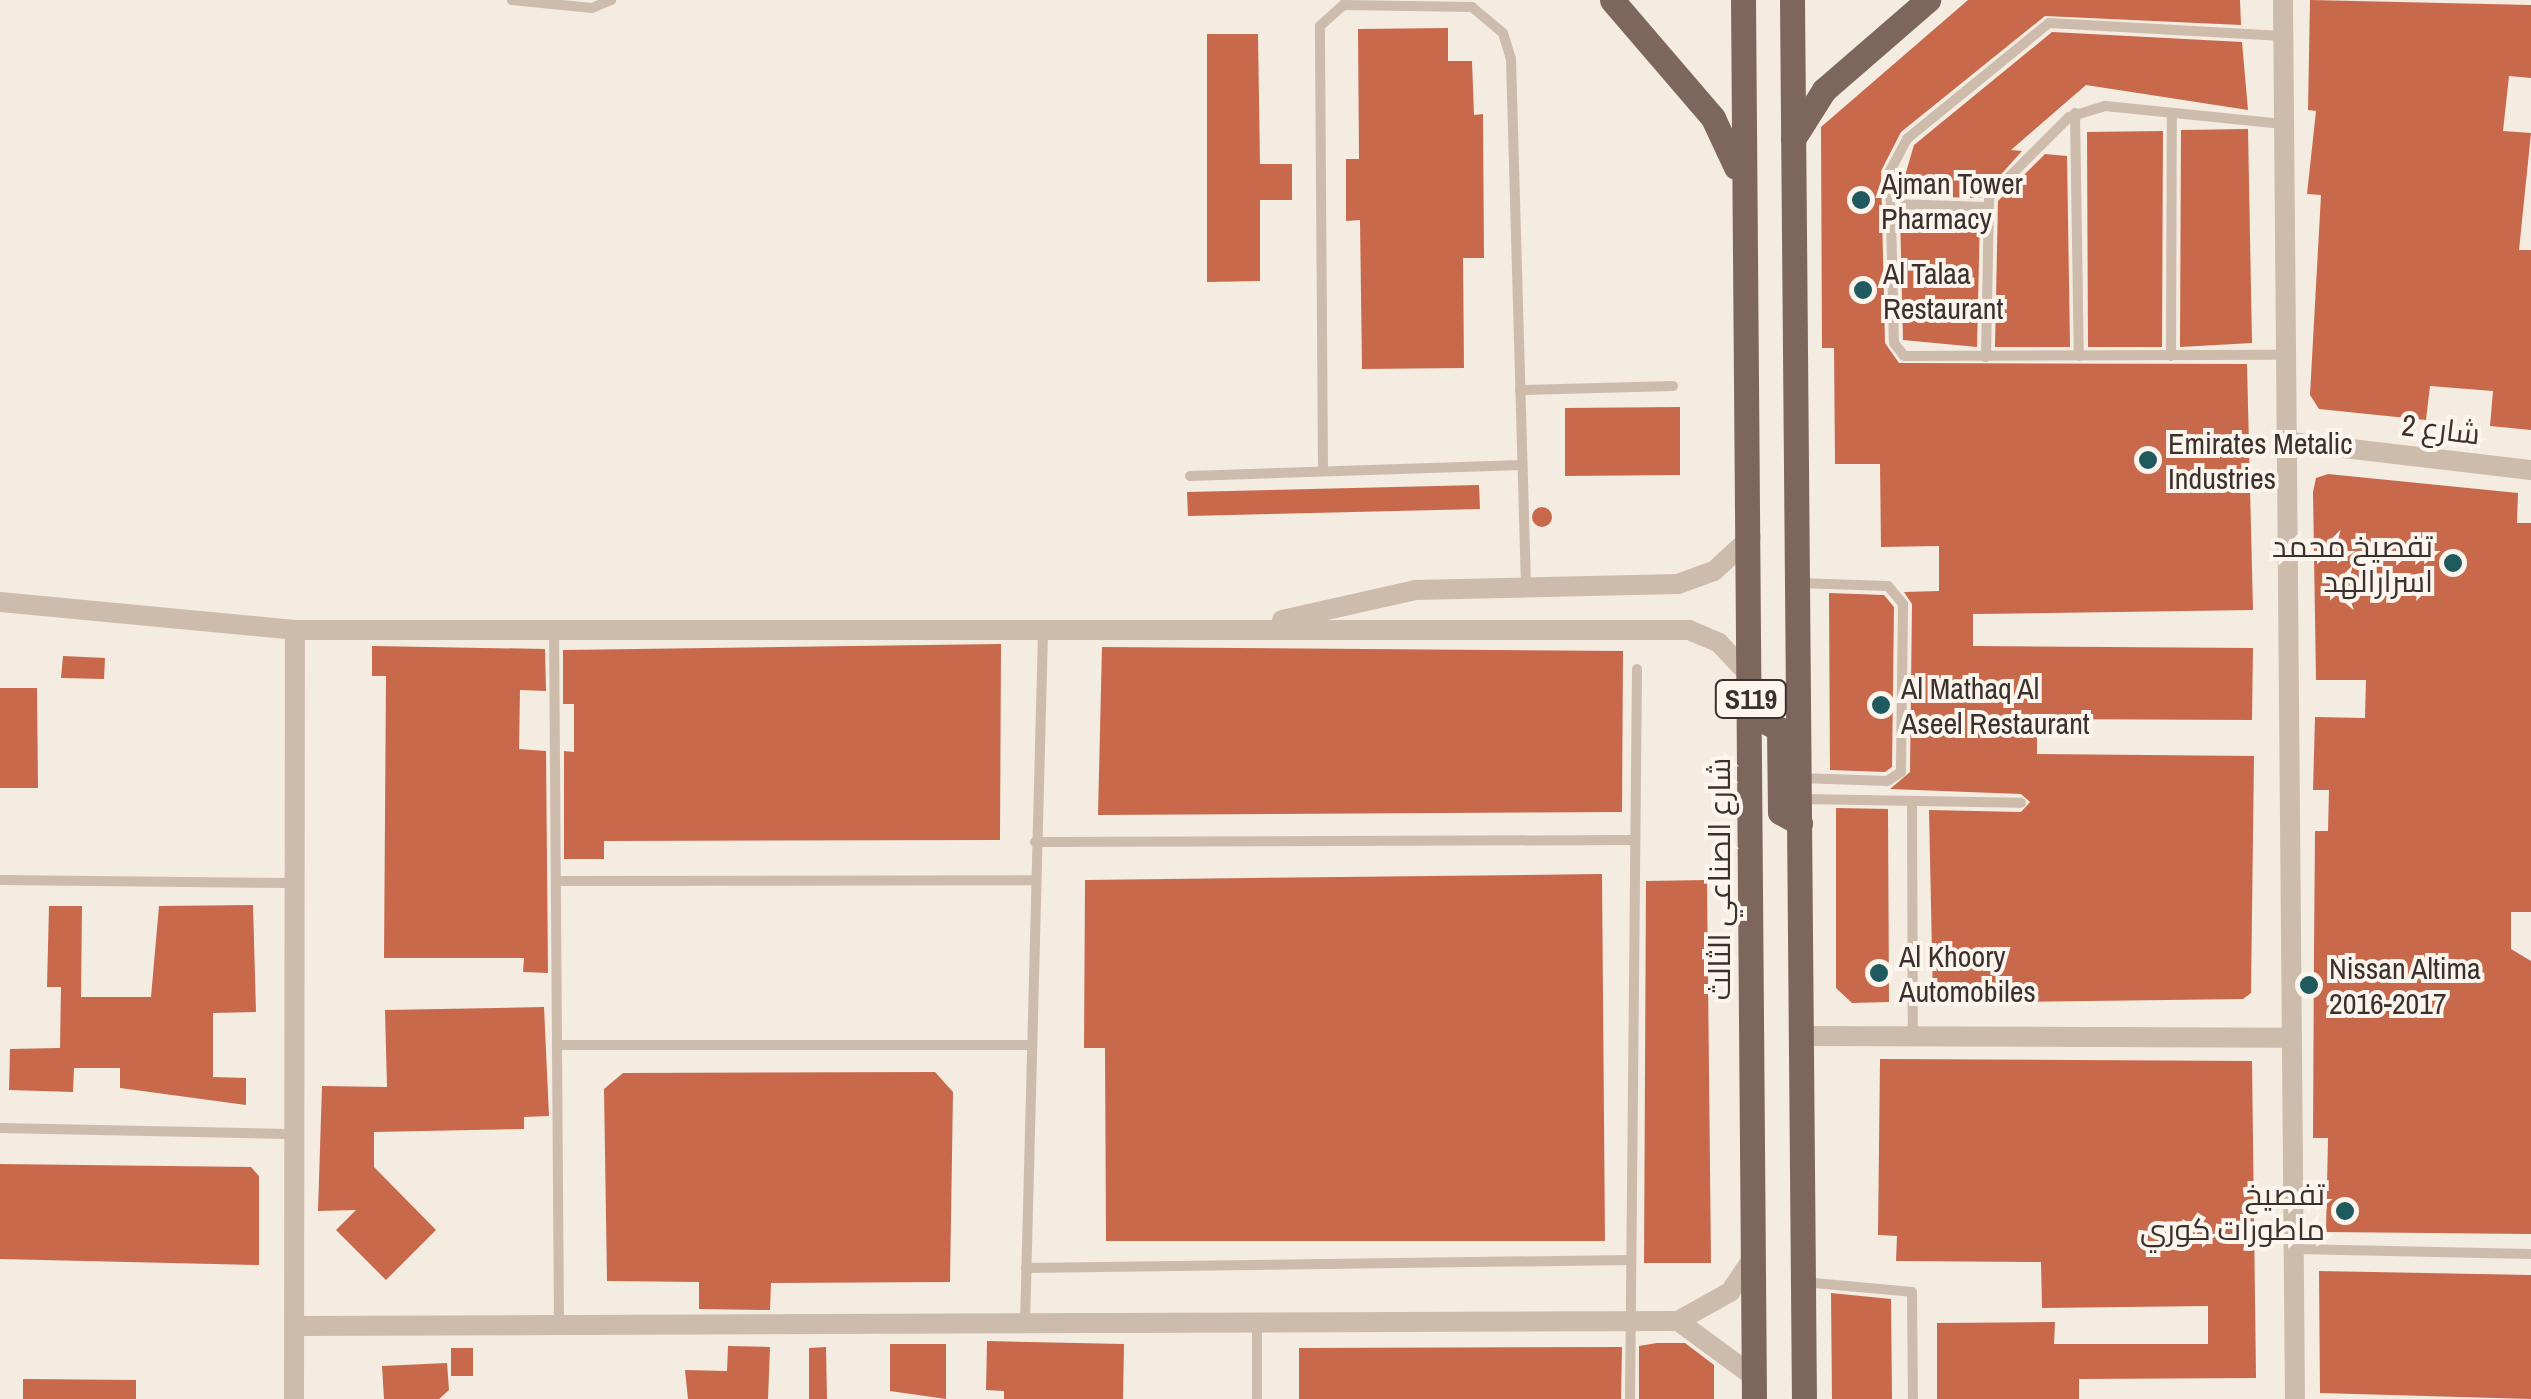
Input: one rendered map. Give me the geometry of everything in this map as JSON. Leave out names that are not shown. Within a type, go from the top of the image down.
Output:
[{"type":"main road","points":[[1612,0],[1713,118],[1742,184]]},
{"type":"main road","name":"شارع الصناعي الثالث","points":[[1742,0],[1742,184],[1751,537],[1754,1387]]},
{"type":"main road","name":"S119","points":[[1792,0],[1789,149],[1800,800],[1804,1399]]},
{"type":"main road","points":[[1789,149],[1824,90],[1928,0]]},
{"type":"main road","points":[[1751,714],[1779,729],[1780,812],[1800,800]]},
{"type":"street","points":[[2283,0],[2295,1399]]},
{"type":"street","name":"شارع 2","points":[[2284,440],[2531,470]]},
{"type":"street","points":[[1266,625],[1416,590],[1678,584],[1714,571],[1751,537]]},
{"type":"street","points":[[0,602],[295,630],[554,626],[1043,631],[1266,625],[1689,630],[1718,643],[1751,677]]},
{"type":"street","points":[[294,1399],[295,630]]},
{"type":"street","points":[[1802,1036],[2292,1038]]},
{"type":"street","points":[[295,1326],[1678,1321],[1730,1292],[1752,1260]]},
{"type":"street","points":[[1678,1321],[1754,1387]]},
{"type":"lane","points":[[512,0],[592,8],[611,0]]},
{"type":"lane","points":[[1323,472],[1319,34],[1335,8],[1459,4],[1503,33],[1526,586]]},
{"type":"lane","points":[[2283,36],[2050,23],[1900,145],[1891,204],[1896,349],[1909,357],[2284,355]]},
{"type":"lane","points":[[1986,357],[1986,207],[2002,179],[2076,113],[2172,113],[2283,124]]},
{"type":"lane","points":[[2076,113],[2079,356]]},
{"type":"lane","points":[[2172,113],[2172,356]]},
{"type":"lane","points":[[1891,204],[1986,207]]},
{"type":"lane","points":[[1520,390],[1673,386]]},
{"type":"lane","points":[[1190,476],[1522,465]]},
{"type":"lane","points":[[1796,583],[1888,586],[1904,604],[1901,772],[1887,781],[1800,800]]},
{"type":"lane","points":[[554,626],[561,1045],[559,1326]]},
{"type":"lane","points":[[1025,1325],[1043,631]]},
{"type":"lane","points":[[1630,1399],[1637,668]]},
{"type":"lane","points":[[1800,800],[2021,804]]},
{"type":"lane","points":[[1912,801],[1913,1036]]},
{"type":"lane","points":[[1035,842],[1635,840]]},
{"type":"lane","points":[[0,880],[294,883]]},
{"type":"lane","points":[[558,881],[1034,880]]},
{"type":"lane","points":[[561,1045],[1031,1045]]},
{"type":"lane","points":[[0,1128],[297,1134]]},
{"type":"lane","points":[[2295,1249],[2531,1254]]},
{"type":"lane","points":[[1026,1268],[1630,1260]]},
{"type":"lane","points":[[1803,1282],[1912,1292],[1913,1399]]},
{"type":"lane","points":[[1257,1324],[1257,1399]]},
{"type":"building","points":[[1968,0],[2240,0],[2241,25],[2045,16],[1901,132],[1881,171],[1885,343],[1899,363],[2247,364],[2253,610],[1973,614],[1973,646],[2253,648],[2252,720],[2037,719],[2037,754],[2254,756],[2251,993],[2243,999],[1933,1003],[1929,810],[2021,812],[2030,802],[2021,794],[1890,789],[1910,772],[1912,604],[1904,592],[1939,591],[1939,546],[1881,547],[1880,464],[1835,464],[1834,348],[1822,348],[1821,127]]},
{"type":"building","points":[[2310,0],[2531,5],[2531,78],[2509,76],[2503,131],[2531,133],[2519,250],[2531,250],[2531,430],[2490,426],[2493,391],[2430,386],[2426,420],[2319,409],[2310,395],[2321,195],[2307,194],[2316,111],[2308,110]]},
{"type":"building","points":[[1448,28],[1448,61],[1472,61],[1474,115],[1483,114],[1484,258],[1463,258],[1464,368],[1362,369],[1360,220],[1346,221],[1346,159],[1359,159],[1358,29]]},
{"type":"building","points":[[2052,32],[2242,42],[2248,110],[2086,85],[2011,150],[2022,151],[1980,198],[1899,196],[1914,145]]},
{"type":"building","points":[[1207,34],[1258,34],[1260,164],[1292,164],[1292,200],[1260,200],[1260,281],[1207,282]]},
{"type":"building","points":[[2248,129],[2252,343],[2180,347],[2181,130]]},
{"type":"building","points":[[2163,131],[2162,347],[2088,347],[2087,132]]},
{"type":"building","points":[[2045,154],[2067,156],[2070,347],[1995,347],[1998,201]]},
{"type":"building","points":[[1900,213],[1980,216],[1977,347],[1903,340]]},
{"type":"building","points":[[1680,407],[1680,475],[1565,476],[1565,408]]},
{"type":"building","points":[[2328,474],[2518,493],[2517,523],[2531,523],[2531,912],[2511,912],[2511,949],[2531,961],[2531,1234],[2326,1232],[2328,1138],[2313,1138],[2314,948],[2315,831],[2328,831],[2329,790],[2313,790],[2315,717],[2365,718],[2366,680],[2316,680],[2313,492],[2316,478]]},
{"type":"building","points":[[1479,485],[1480,509],[1188,516],[1187,492]]},
{"type":"building","points":[[1542,507],[1552,517],[1542,527],[1532,517]]},
{"type":"building","points":[[1829,593],[1884,595],[1894,607],[1892,767],[1885,772],[1830,770]]},
{"type":"building","points":[[1001,644],[1000,840],[604,841],[604,859],[564,859],[564,751],[574,752],[574,704],[563,704],[563,650]]},
{"type":"building","points":[[372,646],[545,649],[546,691],[520,690],[519,749],[546,751],[548,973],[523,972],[524,958],[384,958],[386,676],[372,676]]},
{"type":"building","points":[[1102,647],[1623,651],[1622,812],[1098,815]]},
{"type":"building","points":[[63,656],[105,658],[104,679],[61,678]]},
{"type":"building","points":[[0,688],[37,688],[38,788],[0,788]]},
{"type":"building","points":[[1836,808],[1888,809],[1889,1002],[1852,1003],[1836,988]]},
{"type":"building","points":[[1602,874],[1605,1241],[1106,1241],[1105,1048],[1084,1048],[1085,880]]},
{"type":"building","points":[[1707,880],[1711,1263],[1644,1263],[1646,881]]},
{"type":"building","points":[[253,905],[256,1012],[213,1013],[213,1077],[246,1078],[246,1105],[120,1088],[120,1068],[74,1068],[73,1092],[9,1090],[10,1049],[60,1048],[61,987],[47,987],[49,906],[82,906],[81,997],[151,997],[159,906]]},
{"type":"building","points":[[544,1007],[549,1116],[524,1117],[524,1129],[374,1132],[374,1167],[436,1230],[386,1280],[336,1230],[356,1210],[318,1211],[322,1086],[387,1087],[385,1010]]},
{"type":"building","points":[[1880,1059],[2252,1061],[2256,1378],[2079,1379],[2079,1399],[1937,1399],[1937,1323],[2055,1322],[2054,1344],[2208,1344],[2208,1306],[2042,1308],[2041,1262],[1896,1261],[1897,1236],[1878,1235]]},
{"type":"building","points":[[935,1072],[953,1092],[950,1282],[771,1283],[770,1310],[699,1309],[699,1282],[607,1281],[604,1089],[623,1073]]},
{"type":"building","points":[[0,1164],[251,1167],[259,1176],[259,1265],[0,1259]]},
{"type":"building","points":[[2319,1271],[2531,1275],[2531,1399],[2320,1393]]},
{"type":"building","points":[[1831,1293],[1891,1299],[1892,1399],[1832,1399]]},
{"type":"building","points":[[987,1341],[1124,1344],[1123,1399],[1004,1399],[1004,1391],[986,1390]]},
{"type":"building","points":[[1685,1343],[1714,1365],[1714,1399],[1639,1399],[1639,1346]]},
{"type":"building","points":[[890,1344],[946,1344],[946,1399],[890,1391]]},
{"type":"building","points":[[728,1346],[770,1347],[768,1399],[688,1399],[685,1370],[727,1371]]},
{"type":"building","points":[[826,1347],[827,1399],[809,1399],[809,1348]]},
{"type":"building","points":[[1622,1347],[1621,1399],[1299,1399],[1299,1348]]},
{"type":"building","points":[[451,1348],[473,1348],[473,1376],[451,1376]]},
{"type":"building","points":[[447,1363],[449,1390],[439,1399],[384,1399],[382,1366]]},
{"type":"building","points":[[23,1379],[136,1380],[136,1399],[23,1399]]},
{"type":"place","name":"Ajman Tower Pharmacy","points":[[1861,200]]},
{"type":"place","name":"Al Talaa Restaurant","points":[[1863,290]]},
{"type":"place","name":"Emirates Metalic Industries","points":[[2148,460]]},
{"type":"place","name":"تفصيخ محمد اسرارالهد","points":[[2453,563]]},
{"type":"place","name":"Al Mathaq Al Aseel Restaurant","points":[[1881,705]]},
{"type":"place","name":"Al Khoory Automobiles","points":[[1879,973]]},
{"type":"place","name":"Nissan Altima 2016-2017","points":[[2309,985]]},
{"type":"place","name":"تفصيخ ماطورات كوري","points":[[2345,1211]]}]
